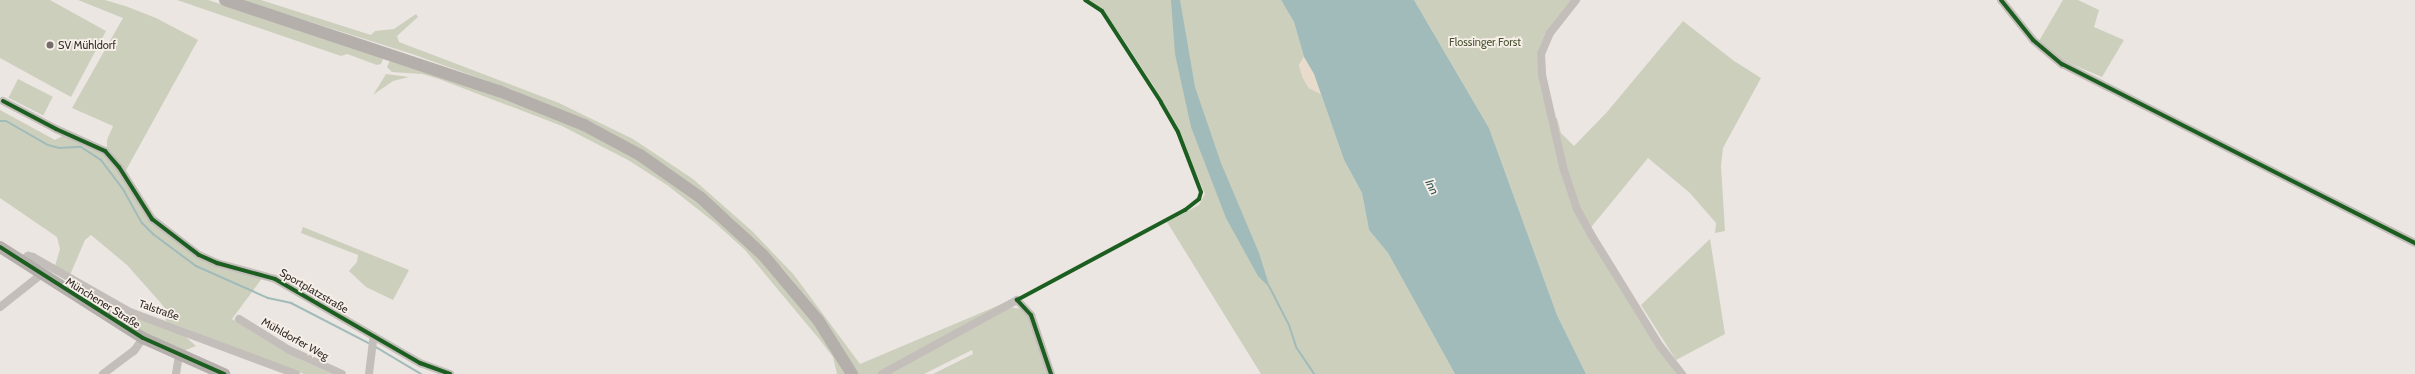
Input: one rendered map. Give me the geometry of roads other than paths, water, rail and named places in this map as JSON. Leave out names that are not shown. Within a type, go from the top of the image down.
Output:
[{"type":"main road","points":[[225,0],[500,91],[584,125],[640,155],[701,198],[764,256],[818,320],[852,374]]},
{"type":"main road","name":"Münchener Straße","points":[[0,247],[142,338],[179,356],[224,374]]},
{"type":"street","points":[[1576,0],[1550,33],[1541,54],[1542,75],[1563,167],[1577,209],[1592,236],[1660,346],[1682,374]]},
{"type":"street","points":[[2001,0],[2033,40],[2062,64],[2415,243]]},
{"type":"street","name":"Sportplatzstraße","points":[[4,101],[105,151],[119,167],[152,218],[199,255],[217,263],[275,278],[374,338],[420,363],[450,374]]},
{"type":"street","name":"Talstraße","points":[[22,261],[28,256],[33,257],[130,312],[296,374]]},
{"type":"street","points":[[0,307],[42,274]]},
{"type":"street","points":[[884,373],[1016,300],[1031,315],[1051,374]]},
{"type":"street","name":"Mühldorfer Weg","points":[[239,319],[289,350],[342,374]]},
{"type":"street","points":[[103,374],[134,351],[142,338]]},
{"type":"street","points":[[369,374],[374,338]]},
{"type":"street","points":[[176,374],[179,356]]},
{"type":"water","points":[[1171,0],[1180,0],[1195,87],[1221,163],[1259,253],[1270,288],[1258,276],[1226,218],[1191,127],[1175,54]]},
{"type":"water","name":"Inn","points":[[1281,0],[1414,0],[1489,128],[1557,315],[1586,374],[1455,374],[1388,253],[1369,230],[1362,193],[1344,160],[1314,74],[1304,57],[1294,22]]},
{"type":"waterway","points":[[0,121],[6,121],[48,145],[59,148],[81,147],[101,160],[124,191],[142,223],[153,234],[196,266],[268,298],[291,303],[370,344]]},
{"type":"waterway","points":[[1269,286],[1289,325],[1296,347],[1314,374]]},
{"type":"waterway","points":[[374,346],[421,374]]},
{"type":"place","name":"SV Mühldorf","points":[[50,45]]},
{"type":"park label","name":"Flossinger Forst","points":[[1485,42]]}]
